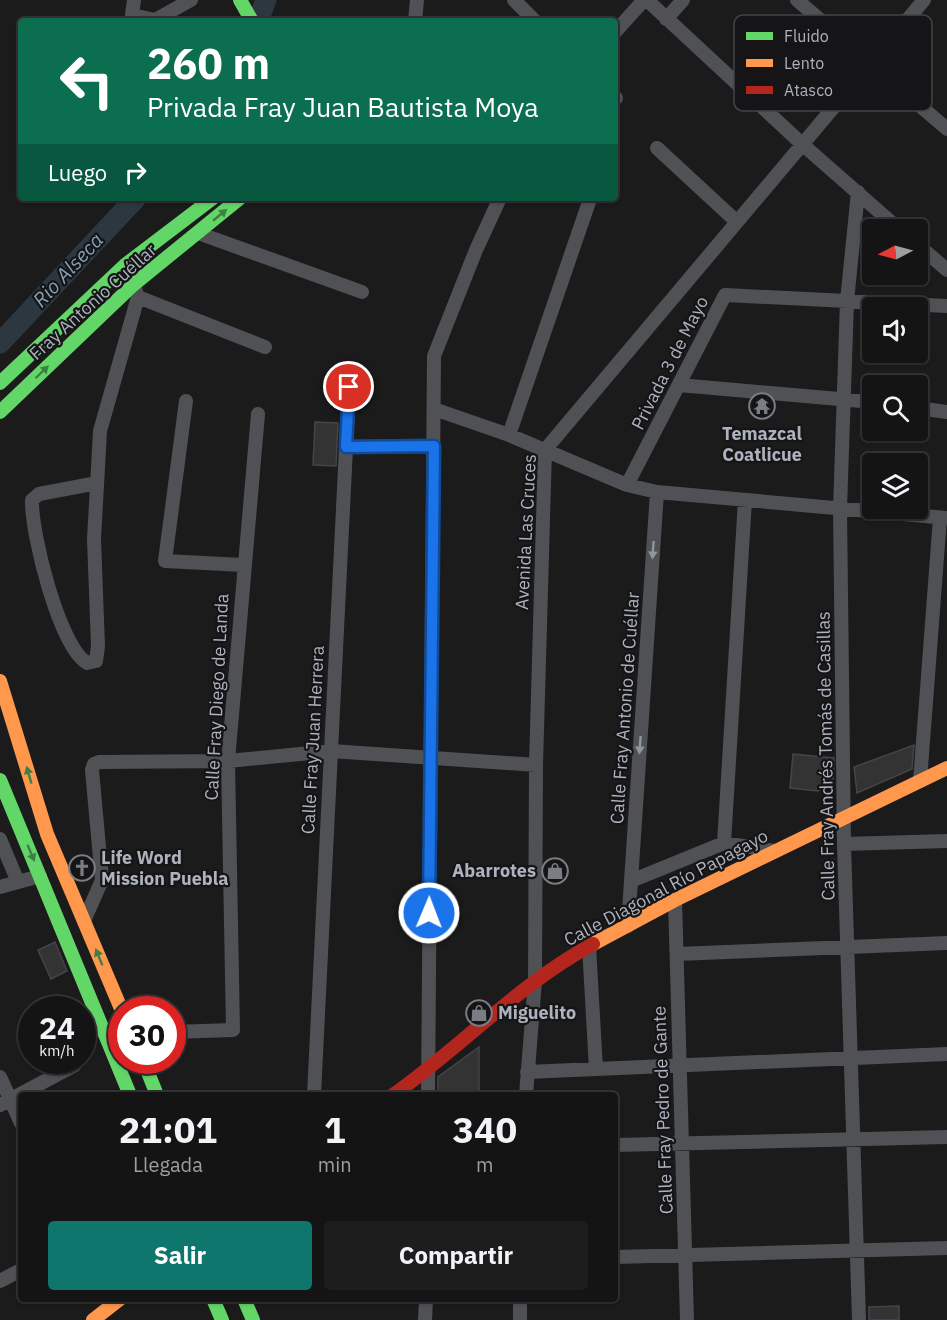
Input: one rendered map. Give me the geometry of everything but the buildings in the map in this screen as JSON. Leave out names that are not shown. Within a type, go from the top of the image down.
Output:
[{"type":"street","points":[[134,0],[132,15],[146,18]]},
{"type":"street","points":[[158,18],[190,0]]},
{"type":"street","points":[[415,18],[417,0]]},
{"type":"street","points":[[514,0],[532,18]]},
{"type":"street","points":[[618,29],[645,0],[734,82]]},
{"type":"street","points":[[666,19],[683,0]]},
{"type":"street","points":[[797,0],[814,15]]},
{"type":"street","name":"Avenida Las Cruces","points":[[911,15],[924,0]]},
{"type":"street","points":[[241,1],[250,18]]},
{"type":"street","points":[[766,111],[888,219]]},
{"type":"street","name":"Avenida Las Cruces","points":[[526,1092],[535,981],[536,765],[545,450],[830,111]]},
{"type":"street","points":[[926,111],[947,129]]},
{"type":"street","points":[[657,148],[737,222]]},
{"type":"street","name":"Calle Fray Andrés Tomás de Casillas","points":[[858,192],[847,301],[840,509],[844,844],[859,1320]]},
{"type":"street","name":"Fray Antonio Cuéllar","points":[[0,383],[125,265],[209,201]]},
{"type":"street","name":"Fray Antonio Cuéllar","points":[[0,412],[236,201]]},
{"type":"street","points":[[428,1092],[434,356],[476,250],[499,201]]},
{"type":"street","points":[[508,435],[589,201]]},
{"type":"street","points":[[198,233],[362,292]]},
{"type":"street","points":[[928,254],[947,270]]},
{"type":"street","points":[[97,483],[39,494],[32,500],[50,592],[77,657],[87,663],[96,661],[98,646],[94,539],[100,430],[135,291],[265,346]]},
{"type":"street","name":"Privada 3 de Mayo","points":[[627,485],[725,295],[947,306]]},
{"type":"street","points":[[679,385],[862,400]]},
{"type":"street","name":"Calle Fray Juan Herrera","points":[[314,1092],[349,387]]},
{"type":"street","points":[[186,401],[165,561],[243,565]]},
{"type":"street","points":[[434,409],[508,435],[627,485],[657,492],[944,518],[920,781]]},
{"type":"street","points":[[928,409],[947,412]]},
{"type":"street","name":"Calle Fray Diego de Landa","points":[[186,1032],[233,1030],[228,761],[243,565],[258,414]]},
{"type":"street","points":[[346,447],[434,446]]},
{"type":"street","name":"Calle Fray Antonio de Cuéllar","points":[[628,926],[657,492]]},
{"type":"street","points":[[724,843],[745,500]]},
{"type":"street","points":[[0,681],[47,834],[116,996]]},
{"type":"street","points":[[84,921],[102,880],[92,770],[94,764],[228,761],[331,751],[536,765]]},
{"type":"street","name":"Calle Diagonal Río Papagayo","points":[[397,1092],[428,1070],[535,981],[589,946],[675,900],[947,768]]},
{"type":"street","points":[[0,780],[129,1092]]},
{"type":"street","points":[[0,839],[18,882]]},
{"type":"street","points":[[844,844],[947,841]]},
{"type":"street","points":[[632,881],[724,843],[775,851]]},
{"type":"street","points":[[0,887],[40,876]]},
{"type":"street","name":"Calle Fray Pedro de Gante","points":[[675,900],[687,1320]]},
{"type":"street","points":[[677,954],[947,944]]},
{"type":"street","points":[[589,946],[596,1069]]},
{"type":"street","points":[[527,1072],[947,1054]]},
{"type":"street","points":[[26,1092],[59,1074]]},
{"type":"street","points":[[148,1074],[156,1092]]},
{"type":"street","points":[[0,1077],[6,1103],[18,1119]]},
{"type":"street","points":[[618,1145],[947,1137]]},
{"type":"street","points":[[618,1257],[947,1248]]},
{"type":"street","points":[[0,1281],[18,1272]]},
{"type":"street","points":[[98,1310],[114,1302]]},
{"type":"street","points":[[214,1302],[222,1320]]},
{"type":"street","points":[[245,1302],[253,1320]]},
{"type":"street","points":[[425,1320],[426,1302]]},
{"type":"street","points":[[519,1320],[520,1302]]},
{"type":"waterway","name":"Rio Alseca","points":[[259,18],[266,0]]},
{"type":"waterway","name":"Rio Alseca","points":[[0,343],[133,201]]},
{"type":"traffic: fast","points":[[240,0],[250,18]]},
{"type":"traffic: fast","points":[[0,383],[125,265],[209,201]]},
{"type":"traffic: fast","points":[[0,412],[133,285],[236,201]]},
{"type":"traffic: fast","points":[[0,780],[129,1092]]},
{"type":"traffic: fast","points":[[149,1074],[156,1092]]},
{"type":"traffic: fast","points":[[214,1302],[222,1320]]},
{"type":"traffic: fast","points":[[245,1302],[253,1320]]},
{"type":"traffic: slow","points":[[0,681],[47,834],[116,996]]},
{"type":"traffic: slow","points":[[593,944],[675,900],[947,768]]},
{"type":"traffic: slow","points":[[93,1320],[116,1302]]},
{"type":"traffic: jam","points":[[397,1092],[540,978],[593,944]]},
{"type":"place","name":"Temazcal Coatlicue","points":[[762,406]]},
{"type":"place","name":"Life Word Mission Puebla","points":[[82,868]]},
{"type":"place","name":"Abarrotes","points":[[555,871]]},
{"type":"place","name":"Miguelito","points":[[479,1013]]},
{"type":"route","points":[[349,387],[346,447],[434,446],[429,913]]}]
